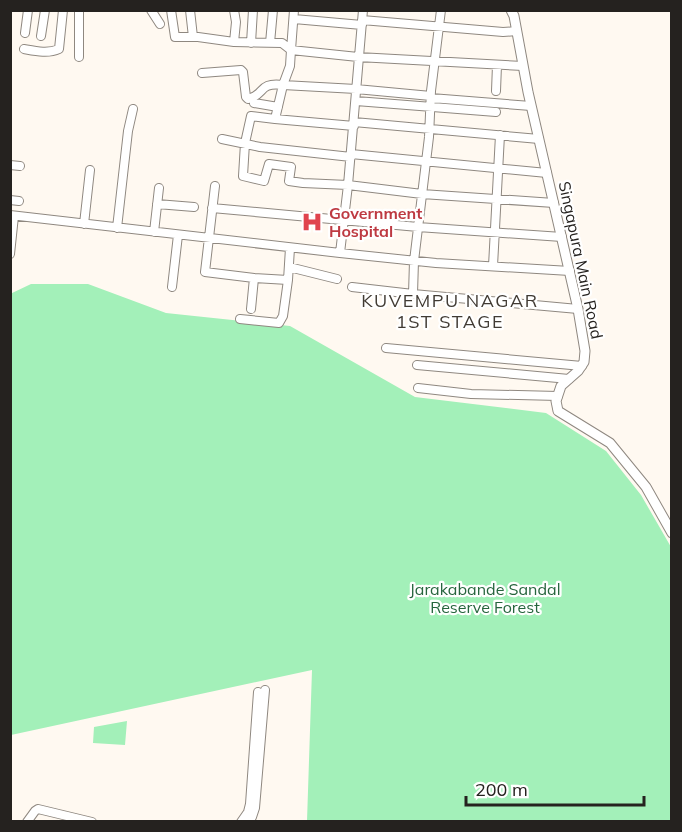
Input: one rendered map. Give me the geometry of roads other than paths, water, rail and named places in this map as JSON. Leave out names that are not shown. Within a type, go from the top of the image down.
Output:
[{"type":"street","points":[[25,33],[28,10]]},
{"type":"street","points":[[41,36],[45,10]]},
{"type":"street","points":[[24,49],[55,51],[59,49],[63,10]]},
{"type":"street","points":[[79,10],[79,57]]},
{"type":"street","points":[[151,10],[160,24]]},
{"type":"street","points":[[171,10],[175,37],[282,43],[291,50],[358,57],[523,66]]},
{"type":"street","points":[[190,10],[193,37]]},
{"type":"street","points":[[234,10],[236,22],[234,42]]},
{"type":"street","points":[[251,43],[253,10]]},
{"type":"street","points":[[270,43],[273,10]]},
{"type":"street","points":[[340,253],[345,220],[363,10]]},
{"type":"street","points":[[413,294],[414,261],[441,10]]},
{"type":"street","name":"Singapura Main Road","points":[[511,10],[578,309],[585,351],[582,366]]},
{"type":"street","points":[[275,119],[283,85],[291,66],[294,15],[362,22],[502,32],[517,31]]},
{"type":"street","points":[[496,92],[497,65]]},
{"type":"street","points":[[202,73],[241,70],[248,99],[253,98],[264,87],[272,83],[531,106]]},
{"type":"street","points":[[356,100],[496,112]]},
{"type":"street","points":[[254,103],[278,107]]},
{"type":"street","points":[[117,228],[128,131],[133,109]]},
{"type":"street","points":[[539,139],[429,128],[251,116],[245,143],[243,176],[264,181],[269,164],[291,166],[289,181],[303,183],[554,203]]},
{"type":"street","points":[[493,266],[500,135]]},
{"type":"street","points":[[222,139],[260,147],[547,173]]},
{"type":"street","points":[[10,165],[20,166]]},
{"type":"street","points":[[84,224],[90,170]]},
{"type":"street","points":[[215,186],[205,272],[288,280]]},
{"type":"street","points":[[154,232],[159,188]]},
{"type":"street","points":[[157,204],[194,207]]},
{"type":"street","points":[[212,208],[418,227],[562,237]]},
{"type":"street","points":[[10,254],[13,216],[414,261],[570,271]]},
{"type":"street","points":[[172,287],[178,235]]},
{"type":"street","points":[[240,319],[279,322],[283,316],[290,248]]},
{"type":"street","points":[[289,267],[337,279]]},
{"type":"street","points":[[251,309],[254,278]]},
{"type":"street","points":[[352,287],[578,309]]},
{"type":"street","points":[[386,348],[582,366],[561,386],[556,401],[558,411],[610,443],[645,487],[672,533]]},
{"type":"street","points":[[417,365],[569,379]]},
{"type":"street","points":[[418,388],[471,394],[558,396]]},
{"type":"street","points":[[241,822],[249,807],[262,691],[255,808],[249,822]]},
{"type":"street","points":[[27,822],[38,809],[92,822]]},
{"type":"place","name":"Government Hospital","points":[[312,222]]},
{"type":"district","name":"KUVEMPU NAGAR 1ST STAGE","points":[[450,310]]},
{"type":"park label","name":"Jarakabande Sandal Reserve Forest","points":[[485,598]]}]
